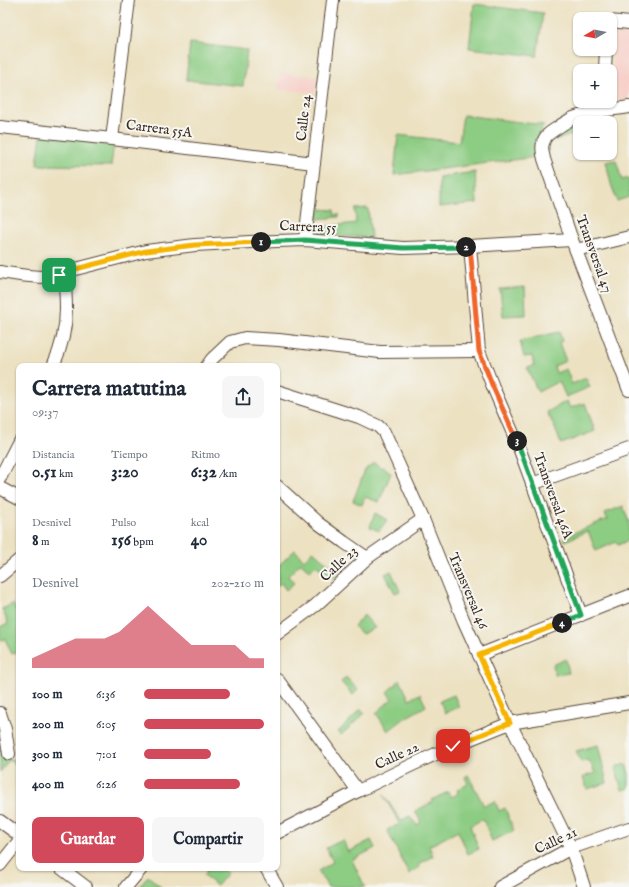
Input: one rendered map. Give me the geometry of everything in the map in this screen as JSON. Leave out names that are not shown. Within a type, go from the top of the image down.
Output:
[{"type":"street","points":[[112,139],[129,0]]},
{"type":"street","name":"Calle 24","points":[[305,240],[333,0]]},
{"type":"street","points":[[617,22],[629,23]]},
{"type":"street","name":"Transversal 47","points":[[629,107],[595,112],[581,115],[572,119],[550,132],[543,142],[542,149],[544,159],[574,245],[629,390]]},
{"type":"street","name":"Carrera 55A","points":[[0,127],[314,163]]},
{"type":"street","name":"Carrera 55","points":[[0,272],[51,277],[64,272],[146,251],[195,245],[305,240],[403,248],[574,245],[629,237]]},
{"type":"street","name":"Transversal 46A","points":[[470,246],[479,351],[518,445],[581,615]]},
{"type":"street","points":[[54,363],[59,353],[66,311],[64,272]]},
{"type":"street","points":[[209,363],[230,342],[245,338],[279,340],[380,352],[479,351]]},
{"type":"street","name":"Transversal 46","points":[[280,392],[358,417],[384,432],[423,519],[463,619],[510,723],[570,848],[584,887]]},
{"type":"street","points":[[0,478],[16,447]]},
{"type":"street","points":[[532,484],[629,449]]},
{"type":"street","points":[[0,488],[16,496]]},
{"type":"street","points":[[280,489],[318,523],[367,558]]},
{"type":"street","name":"Calle 23","points":[[280,632],[316,606],[367,558],[423,519]]},
{"type":"street","points":[[0,576],[16,563]]},
{"type":"street","points":[[479,655],[629,596]]},
{"type":"street","points":[[280,683],[358,791]]},
{"type":"street","name":"Calle 22","points":[[280,831],[412,765],[453,746],[510,723],[629,703]]},
{"type":"street","points":[[0,713],[5,729],[9,754]]},
{"type":"street","points":[[0,821],[16,833]]},
{"type":"street","name":"Calle 21","points":[[500,887],[570,848],[629,828]]},
{"type":"street","points":[[0,865],[16,845]]},
{"type":"street","points":[[66,871],[86,887]]},
{"type":"street","points":[[126,887],[139,871]]},
{"type":"street","points":[[268,871],[276,886]]},
{"type":"shaded area","points":[[617,26],[629,28],[629,98],[617,100],[617,64],[613,64],[613,56],[617,56]]},
{"type":"shaded area","points":[[280,73],[317,77],[315,93],[278,89]]},
{"type":"green space","points":[[474,4],[543,13],[537,56],[469,48]]},
{"type":"green space","points":[[190,43],[247,50],[243,86],[186,80]]},
{"type":"green space","points":[[463,115],[544,125],[535,142],[536,157],[394,175],[398,135],[459,142]]},
{"type":"green space","points":[[573,128],[573,134],[552,141]]},
{"type":"green space","points":[[41,135],[114,142],[111,166],[37,165]]},
{"type":"green space","points":[[616,160],[622,180],[629,178],[629,197],[617,201],[606,162]]},
{"type":"green space","points":[[475,172],[477,203],[439,207],[439,177]]},
{"type":"green space","points":[[368,208],[371,238],[315,234],[316,228],[356,223],[355,209]]},
{"type":"green space","points":[[318,209],[334,210],[335,215],[339,214],[339,217],[317,219]]},
{"type":"green space","points":[[525,287],[526,315],[503,316],[500,289]]},
{"type":"green space","points":[[559,332],[562,341],[559,343],[566,361],[554,366],[556,373],[566,369],[572,384],[586,378],[590,387],[566,397],[559,381],[538,392],[527,368],[534,366],[532,356],[524,357],[520,341]]},
{"type":"green space","points":[[567,401],[570,408],[585,403],[595,431],[561,444],[547,412]]},
{"type":"green space","points":[[374,462],[381,468],[383,466],[391,473],[379,502],[365,497],[362,505],[353,501],[365,470]]},
{"type":"green space","points":[[623,506],[629,522],[629,540],[618,545],[616,542],[596,551],[588,531],[565,541],[564,537],[607,519],[605,513]]},
{"type":"green space","points":[[375,513],[387,520],[379,531],[370,527]]},
{"type":"green space","points":[[295,550],[304,560],[313,551],[339,573],[333,579],[316,565],[310,571],[301,563],[288,576],[294,583],[286,590],[281,583],[280,584],[280,564]]},
{"type":"green space","points":[[391,571],[400,591],[395,593],[385,574]]},
{"type":"green space","points":[[13,604],[16,610],[16,652],[12,654],[5,639],[0,641],[0,627],[8,623],[2,609]]},
{"type":"green space","points":[[364,615],[375,628],[362,634],[354,626]]},
{"type":"green space","points":[[566,659],[569,673],[555,675],[553,665]]},
{"type":"green space","points":[[346,677],[358,690],[353,695],[341,682]]},
{"type":"green space","points":[[400,680],[409,699],[420,694],[426,706],[405,718],[388,731],[376,713],[392,699],[387,692]]},
{"type":"green space","points":[[454,695],[459,707],[445,713],[440,701]]},
{"type":"green space","points":[[361,709],[365,713],[341,735],[338,732]]},
{"type":"green space","points":[[0,741],[9,760],[0,772]]},
{"type":"green space","points":[[598,745],[607,783],[587,789],[583,777],[595,773],[589,760],[581,762],[576,751]]},
{"type":"green space","points":[[16,759],[16,766],[9,760]]},
{"type":"green space","points":[[626,764],[629,774],[629,788],[622,790],[615,767]]},
{"type":"green space","points":[[468,775],[484,806],[495,801],[499,811],[505,808],[514,831],[492,841],[483,819],[470,826],[479,849],[468,854],[458,831],[429,846],[433,856],[419,864],[420,867],[409,874],[387,830],[400,824],[383,794],[401,821],[409,816],[417,825],[421,822],[415,811],[448,792],[451,797],[458,794],[457,790],[468,784],[465,777]]},
{"type":"green space","points":[[343,840],[348,852],[371,840],[375,848],[352,860],[365,887],[328,887],[318,871],[333,862],[326,848]]},
{"type":"green space","points":[[207,871],[225,871],[228,873],[217,886],[204,875]]},
{"type":"green space","points":[[148,876],[161,887],[139,887]]},
{"type":"route","points":[[59,275],[64,272],[146,251],[195,245],[305,240],[403,248],[470,246],[479,351],[518,445],[581,615],[479,655],[510,723],[453,746]]}]
